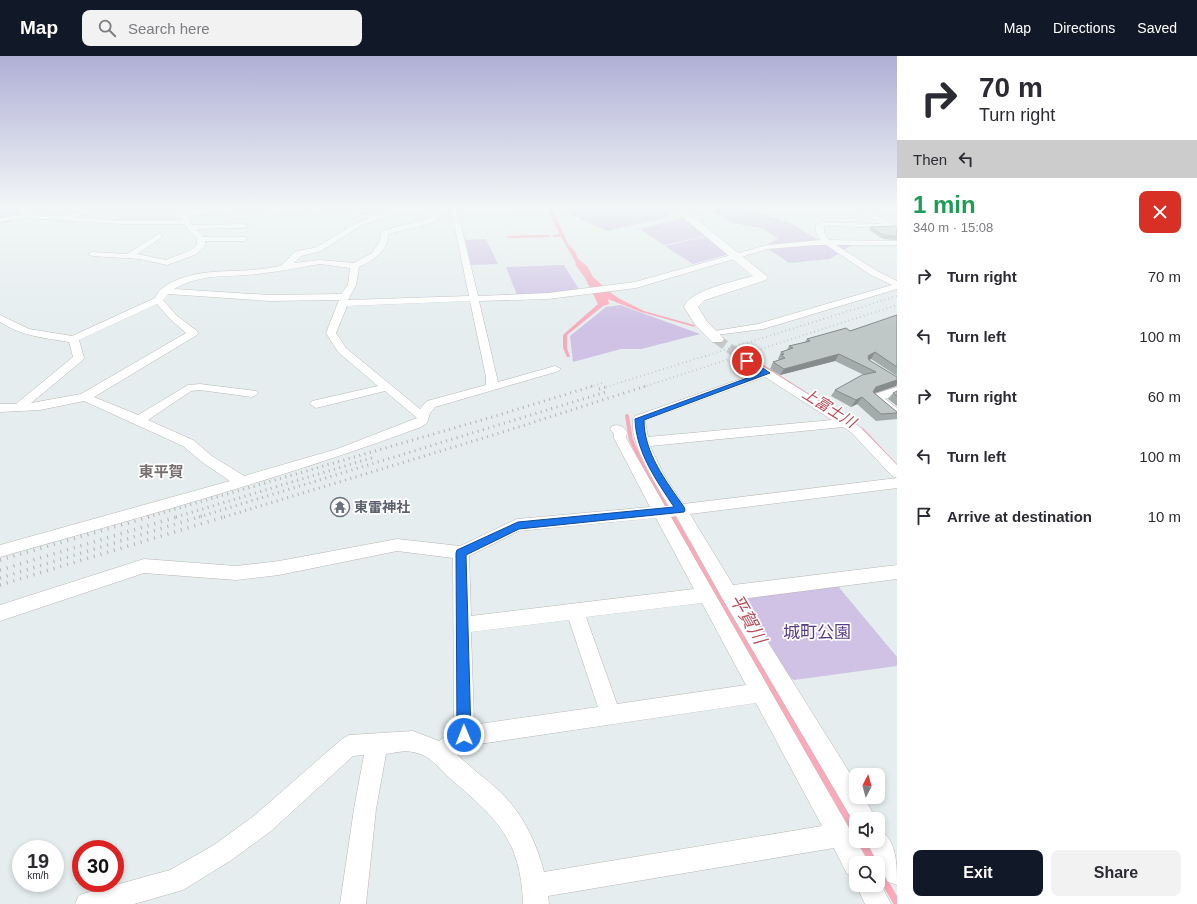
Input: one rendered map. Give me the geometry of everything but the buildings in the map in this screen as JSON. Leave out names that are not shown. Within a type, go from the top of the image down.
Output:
[{"type":"street","points":[[129,256],[140,249]]},
{"type":"street","points":[[167,264],[194,252],[198,249]]},
{"type":"street","points":[[286,266],[298,254],[319,249]]},
{"type":"street","points":[[0,318],[7,324],[32,334],[73,339],[158,300],[168,288],[191,278],[210,273],[229,274],[259,272],[286,266],[320,262],[356,266],[375,255],[379,249]]},
{"type":"street","points":[[463,249],[492,377],[492,387]]},
{"type":"street","points":[[727,249],[762,277],[700,297],[692,302],[691,307],[701,323],[715,337],[759,328],[897,285]]},
{"type":"street","points":[[164,292],[270,298],[343,300],[474,299],[583,293],[636,285],[766,249]]},
{"type":"street","points":[[836,249],[874,273],[897,285]]},
{"type":"street","points":[[92,254],[129,256],[167,264],[187,273],[191,278]]},
{"type":"street","points":[[356,266],[352,285],[343,300],[332,328],[333,338],[342,350],[423,418]]},
{"type":"street","points":[[0,408],[40,406],[84,397],[193,333],[173,317],[158,300]]},
{"type":"street","points":[[20,406],[79,358],[73,339]]},
{"type":"street","points":[[747,361],[797,388],[845,423],[866,439],[897,473]]},
{"type":"street","points":[[0,551],[242,482],[293,465],[341,452],[417,424],[423,420],[424,412],[431,404],[555,369]]},
{"type":"street","points":[[773,374],[640,419],[643,442],[658,476],[680,510],[728,593],[861,812]]},
{"type":"street","points":[[139,420],[188,388],[200,387],[252,393]]},
{"type":"street","points":[[316,404],[386,388]]},
{"type":"street","points":[[892,388],[876,398],[897,414]]},
{"type":"street","points":[[84,397],[139,420],[188,443],[207,459],[242,482]]},
{"type":"street","points":[[643,442],[845,423]]},
{"type":"street","points":[[616,429],[621,432],[620,438],[851,856]]},
{"type":"street","points":[[0,612],[144,566],[236,573],[279,568],[397,544],[461,553],[518,525],[680,510],[897,483]]},
{"type":"street","points":[[441,753],[464,735],[461,553]]},
{"type":"street","points":[[728,593],[897,572]]},
{"type":"street","points":[[462,625],[707,595]]},
{"type":"street","points":[[575,611],[611,714]]},
{"type":"street","points":[[464,730],[479,734],[760,693]]},
{"type":"street","points":[[88,904],[174,881],[222,853],[263,823],[328,763],[349,746],[377,743],[413,742],[441,753],[461,774],[492,799],[503,812],[524,846],[536,895],[840,835]]},
{"type":"street","points":[[353,904],[365,809],[377,743]]},
{"type":"street","points":[[882,848],[897,873]]},
{"type":"street","points":[[872,892],[878,904]]},
{"type":"green space","points":[[466,249],[491,249],[498,264],[471,265]]},
{"type":"green space","points":[[669,249],[723,249],[729,254],[693,264]]},
{"type":"green space","points":[[768,249],[846,249],[830,259],[789,263]]},
{"type":"green space","points":[[564,265],[580,291],[517,295],[506,267]]},
{"type":"green space","points":[[620,305],[700,334],[641,349],[621,349],[573,362],[570,336],[606,307]]},
{"type":"green space","name":"城町公園","points":[[837,585],[897,657],[897,666],[794,680],[783,674],[739,601],[741,595]]},
{"type":"water","points":[[568,249],[573,249],[578,259],[587,266],[593,277],[620,299],[644,311],[694,325],[695,327],[641,312],[608,299],[609,304],[603,306],[567,335],[567,348],[570,357],[567,357],[563,348],[563,335],[598,304],[585,278],[575,264],[576,263]]},
{"type":"water","name":"上富士川","points":[[753,358],[864,429],[897,464],[897,469],[861,430],[751,359]]},
{"type":"waterway","name":"平賀川","points":[[627,416],[631,440],[646,472],[672,517]]},
{"type":"waterway","name":"平賀川","points":[[672,516],[771,686]]},
{"type":"waterway","name":"平賀川","points":[[770,685],[849,820]]},
{"type":"waterway","name":"平賀川","points":[[865,848],[870,856]]},
{"type":"waterway","name":"平賀川","points":[[885,882],[897,903]]},
{"type":"tunnel","points":[[717,339],[747,361]]},
{"type":"railway","points":[[606,387],[897,296]]},
{"type":"railway","points":[[643,387],[897,305]]},
{"type":"railway","points":[[593,386],[605,382]]},
{"type":"railway","points":[[148,517],[492,417],[593,386]]},
{"type":"railway","points":[[599,389],[609,386]]},
{"type":"railway","points":[[224,517],[503,432],[646,386]]},
{"type":"railway","points":[[199,517],[609,391]]},
{"type":"railway","points":[[176,517],[375,457]]},
{"type":"railway","points":[[0,560],[152,516]]},
{"type":"railway","points":[[0,570],[180,516]]},
{"type":"railway","points":[[0,578],[202,516]]},
{"type":"railway","points":[[0,585],[227,516]]},
{"type":"place","name":"東雷神社","points":[[340,507]]},
{"type":"district","name":"東平賀","points":[[161,472]]},
{"type":"route","points":[[464,735],[461,553],[474,548],[518,525],[680,510],[658,476],[647,454],[640,428],[640,419],[767,373],[747,361]]}]
